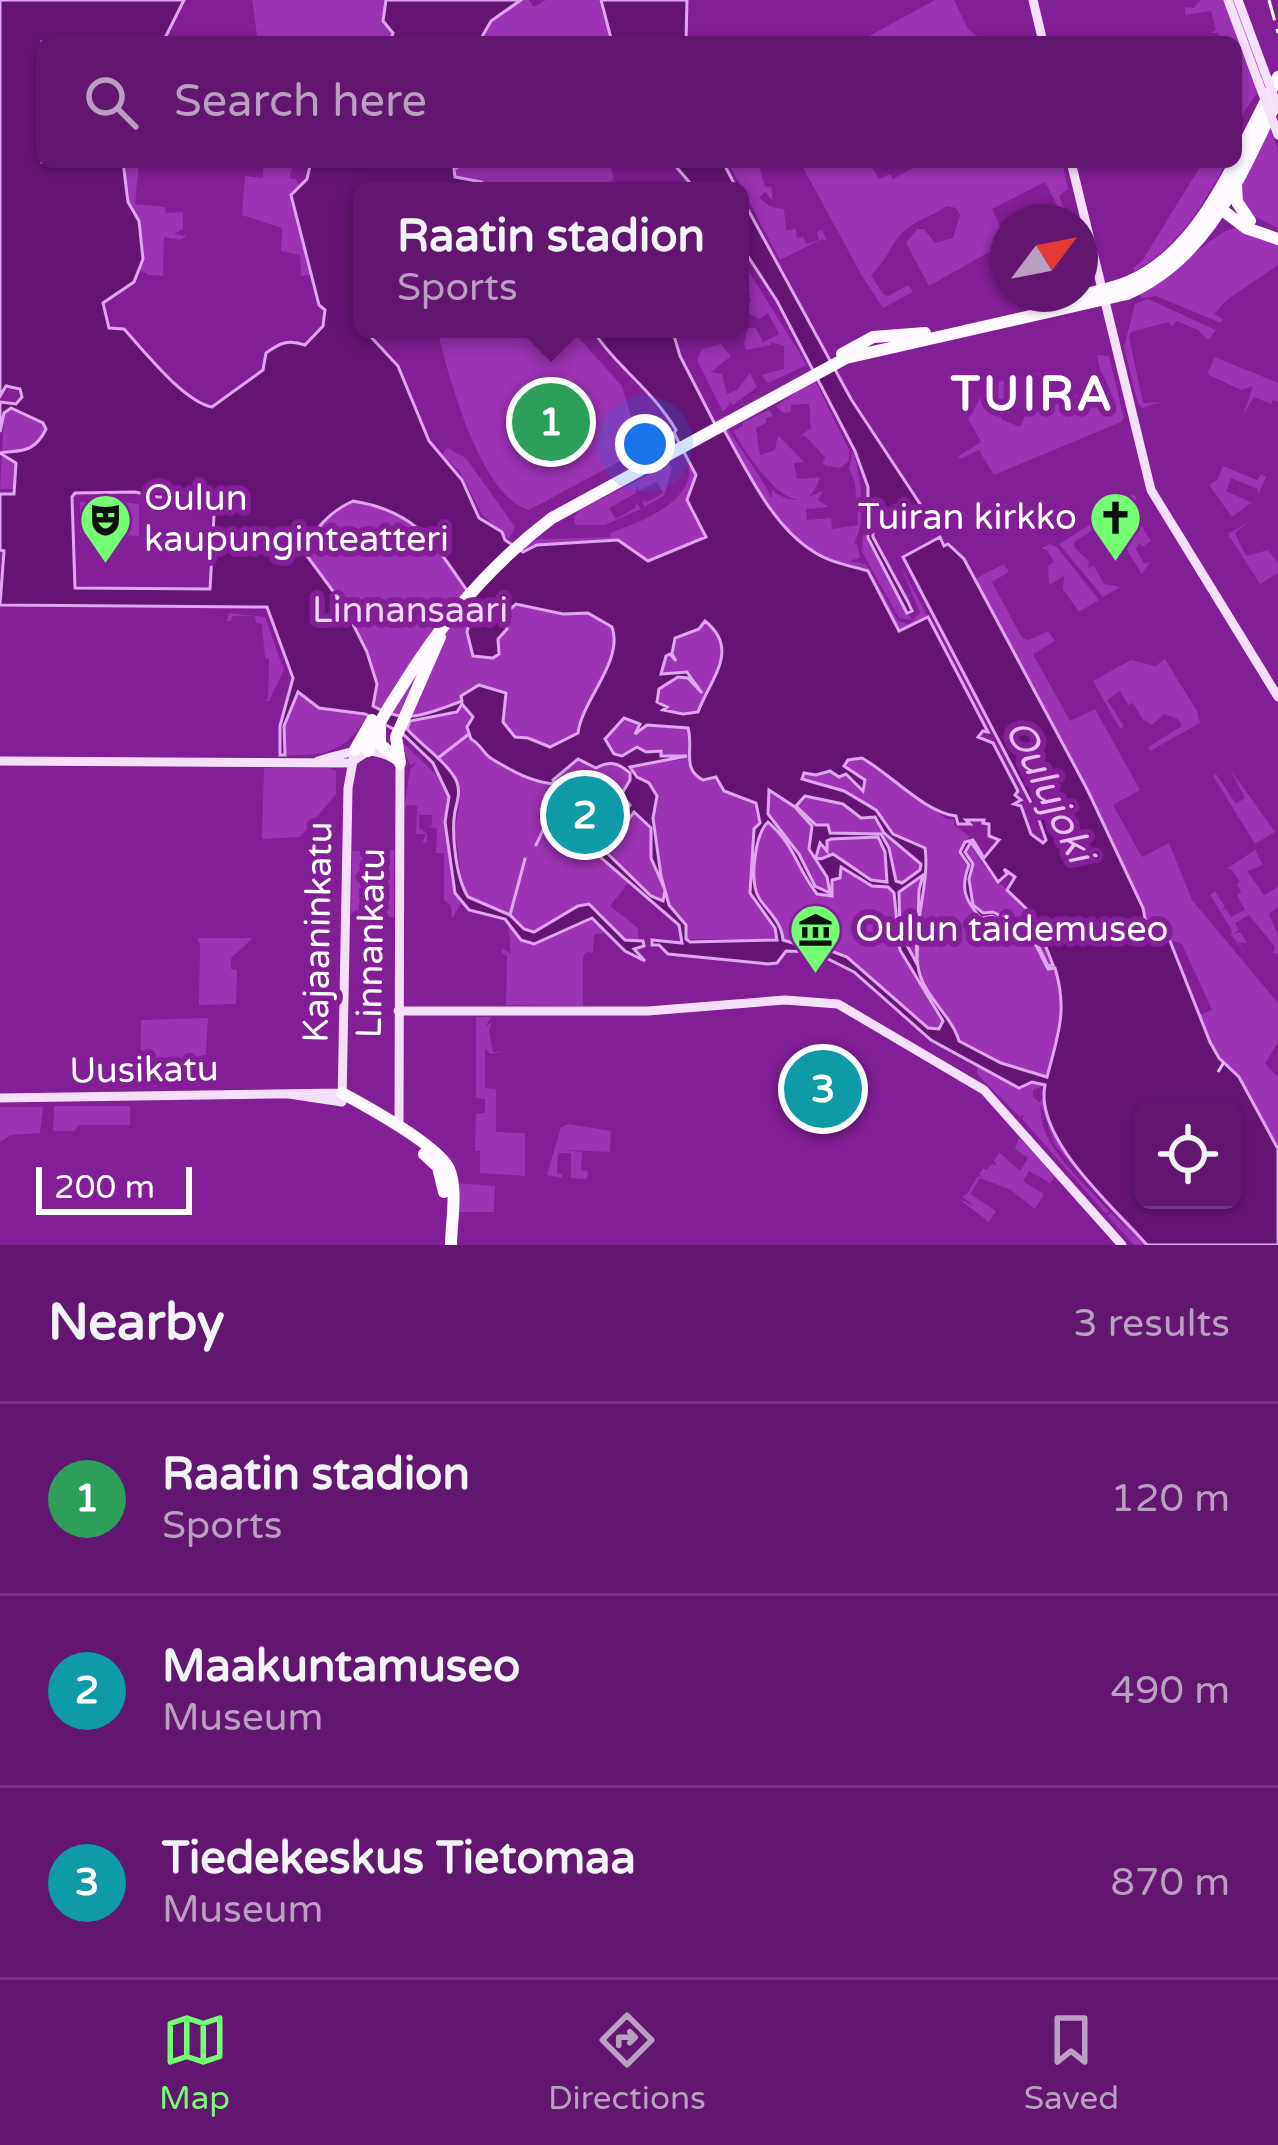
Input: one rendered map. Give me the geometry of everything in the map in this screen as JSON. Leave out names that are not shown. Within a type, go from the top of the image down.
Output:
[{"type":"main road","points":[[1033,0],[1041,36]]},
{"type":"main road","points":[[1228,0],[1278,108]]},
{"type":"main road","points":[[1238,0],[1278,136]]},
{"type":"main road","points":[[1242,149],[1278,77]]},
{"type":"main road","points":[[1187,255],[1236,184],[1278,99]]},
{"type":"main road","points":[[1072,168],[1150,490],[1278,697]]},
{"type":"main road","points":[[1102,294],[1163,260],[1220,206],[1234,168]]},
{"type":"main road","points":[[1236,184],[1237,202],[1248,225]]},
{"type":"main road","points":[[1220,206],[1248,225],[1278,236]]},
{"type":"main road","points":[[358,755],[425,634],[562,504],[846,355],[887,341],[1154,281],[1222,228],[1248,225]]},
{"type":"main road","points":[[399,761],[396,737],[451,609]]},
{"type":"main road","points":[[379,719],[380,744],[399,761]]},
{"type":"main road","points":[[0,761],[318,761],[358,755],[399,761]]},
{"type":"main road","name":"Kajaaninkatu","points":[[342,1097],[358,755]]},
{"type":"main road","name":"Linnankatu","points":[[389,1120],[398,1011],[399,761]]},
{"type":"main road","points":[[398,1011],[648,1011],[781,1000],[838,1004],[984,1090],[1122,1245]]},
{"type":"main road","points":[[342,1097],[389,1120],[443,1160],[448,1179],[447,1245]]},
{"type":"main road","name":"Uusikatu","points":[[0,1098],[342,1097]]},
{"type":"main road","points":[[389,1120],[448,1179]]},
{"type":"green space","points":[[252,0],[386,0],[383,21],[393,33],[392,36],[257,36]]},
{"type":"green space","points":[[521,0],[529,0],[534,7],[546,0],[599,0],[610,36],[482,36],[491,21]]},
{"type":"green space","points":[[935,0],[954,0],[968,29],[977,36],[869,36]]},
{"type":"green space","points":[[1201,0],[1224,0],[1237,36],[1211,33],[1216,30],[1211,11],[1185,15],[1185,7],[1193,8]]},
{"type":"green space","points":[[1242,49],[1255,84],[1257,93],[1242,115]]},
{"type":"green space","points":[[1270,127],[1278,150],[1278,228],[1244,211],[1241,185]]},
{"type":"green space","points":[[124,168],[138,168],[135,204],[165,207],[166,213],[183,212],[183,229],[174,234],[187,236],[180,240],[164,237],[163,276],[139,269],[143,242],[127,197]]},
{"type":"green space","points":[[264,168],[292,168],[289,178],[299,185],[291,195],[312,275],[301,276],[300,255],[281,251],[282,228],[242,215],[245,176],[263,178]]},
{"type":"green space","points":[[611,168],[614,178],[610,182],[482,182],[457,180],[454,169]]},
{"type":"green space","points":[[731,168],[760,168],[773,201],[765,192],[759,198],[784,209],[786,230],[796,229],[797,238],[803,237],[807,244],[819,240],[817,232],[822,230],[827,241],[822,239],[780,260],[749,202],[749,182],[739,182]]},
{"type":"green space","points":[[803,168],[873,168],[879,179],[890,174],[893,179],[913,168],[1063,168],[1068,189],[1059,196],[1062,204],[1056,204],[1045,182],[1002,204],[990,204],[990,252],[929,286],[906,243],[917,229],[924,229],[935,243],[953,238],[960,215],[947,206],[912,225],[871,275],[883,294],[908,285],[913,292],[883,308]]},
{"type":"green space","points":[[1199,168],[1223,168],[1177,237],[1135,271]]},
{"type":"green space","points":[[1235,228],[1278,242],[1278,265],[1227,300],[1214,314],[1223,319],[1221,323],[1156,296],[1141,298],[1140,294],[1203,246]]},
{"type":"green space","points":[[749,272],[807,365],[768,383],[761,375],[784,369],[784,346],[771,342],[746,350],[749,328],[756,328],[763,342],[779,334],[768,313],[759,319],[749,313]]},
{"type":"green space","points":[[1148,299],[1216,330],[1208,340],[1177,321],[1171,327],[1169,322],[1131,332],[1143,403],[1160,402],[1143,408],[1124,347],[1135,304]]},
{"type":"green space","points":[[439,338],[579,338],[622,386],[641,450],[529,510],[511,500],[481,459]]},
{"type":"green space","points":[[721,344],[731,356],[711,372],[722,374],[727,394],[737,390],[750,373],[757,387],[733,405],[728,401],[723,412],[697,360],[702,349]]},
{"type":"green space","points":[[1097,355],[1109,356],[1124,418],[1121,422],[994,475],[979,450],[960,459],[981,442],[968,419],[989,384],[1046,371],[1047,377],[1016,386],[1020,403],[1001,408],[1001,419],[1020,427],[1030,406],[1104,388]]},
{"type":"green space","points":[[1215,357],[1278,383],[1278,402],[1254,397],[1243,415],[1253,386],[1241,390],[1207,374]]},
{"type":"green space","points":[[815,380],[849,450],[849,461],[840,468],[826,466],[822,462],[826,458],[805,436],[799,437],[811,428],[809,404],[791,405],[791,412],[783,413],[776,406]]},
{"type":"green space","points":[[11,408],[43,423],[46,429],[40,442],[20,454],[2,451],[4,413]]},
{"type":"green space","points":[[769,410],[776,420],[766,418],[756,428],[760,455],[775,450],[778,435],[804,462],[794,463],[797,479],[820,477],[811,494],[800,500],[774,486],[733,431]]},
{"type":"green space","points":[[727,428],[771,498],[772,490],[792,499],[823,491],[818,500],[829,507],[806,509],[807,520],[831,518],[832,529],[858,525],[855,482],[849,469],[853,450],[861,497],[861,522],[854,543],[860,558],[848,561],[866,564],[898,621],[909,624],[920,613],[901,567],[928,617],[899,631],[868,571],[826,558],[799,541],[762,497]]},
{"type":"green space","points":[[447,448],[466,458],[515,527],[509,539],[483,516],[460,472],[442,454]]},
{"type":"green space","points":[[2,451],[16,463],[15,489],[0,489]]},
{"type":"green space","points":[[686,454],[696,475],[687,500],[703,539],[648,561],[618,540],[519,550],[538,539],[610,537],[654,514],[687,484]]},
{"type":"green space","points":[[667,460],[672,468],[664,496],[644,507],[642,500],[663,493],[657,482],[638,491],[638,484],[636,493],[609,508],[616,519],[636,503],[641,509],[605,525],[575,525],[580,510],[650,474]]},
{"type":"green space","points":[[1223,466],[1257,480],[1261,474],[1266,477],[1258,495],[1258,489],[1231,478],[1226,491],[1251,503],[1232,517],[1209,485],[1218,479]]},
{"type":"green space","points":[[1133,494],[1137,499],[1129,507],[1151,541],[1142,547],[1139,543],[1136,549],[1144,564],[1150,562],[1142,574],[1112,512]]},
{"type":"green space","name":"Linnansaari","points":[[353,501],[396,515],[438,550],[476,602],[467,632],[474,656],[483,658],[505,625],[503,615],[516,604],[563,614],[589,613],[612,627],[612,653],[578,733],[550,747],[514,737],[503,722],[505,703],[462,701],[427,716],[410,717],[390,716],[373,706],[377,688],[325,580],[307,556],[322,521]]},
{"type":"green space","points":[[80,502],[103,502],[103,513],[121,514],[121,502],[139,504],[139,536],[80,533]]},
{"type":"green space","points":[[1109,513],[1125,550],[1108,520],[1074,542],[1089,561],[1088,568],[1094,566],[1104,584],[1121,587],[1103,597],[1059,544]]},
{"type":"green space","points":[[1249,522],[1235,533],[1246,556],[1268,550],[1278,563],[1278,573],[1260,584],[1228,534]]},
{"type":"green space","points":[[863,535],[912,620],[899,618],[862,552]]},
{"type":"green space","points":[[1050,544],[1099,600],[1079,612],[1063,589],[1064,576],[1049,585],[1048,566],[1054,562],[1041,548]]},
{"type":"green space","points":[[1004,564],[1009,572],[992,582],[1022,638],[1029,640],[1048,631],[1055,641],[1033,654],[1070,721],[1095,709],[1140,790],[1113,805],[1142,857],[1169,843],[1192,900],[1278,1003],[1278,1042],[1265,1064],[1278,1077],[1278,1149],[1239,1077],[1219,1059],[1199,1015],[1212,1010],[1182,944],[1161,936],[1147,922],[1088,791],[975,579]]},
{"type":"green space","points":[[229,613],[265,617],[284,670],[269,701],[264,701],[268,699],[269,659],[265,658],[262,624],[256,623],[255,616],[232,616],[227,621]]},
{"type":"green space","points":[[705,621],[721,643],[722,654],[699,712],[663,710],[656,698],[673,679],[688,678],[700,693],[694,677],[681,672],[661,674],[675,638]]},
{"type":"green space","points":[[1165,659],[1200,723],[1150,751],[1148,747],[1182,726],[1178,719],[1164,714],[1152,725],[1133,703],[1128,705],[1120,691],[1107,700],[1124,726],[1120,729],[1093,681],[1131,660],[1155,666]]},
{"type":"green space","points":[[298,692],[323,710],[367,715],[352,737],[334,749],[285,755],[284,727]]},
{"type":"green space","points":[[462,703],[487,753],[516,772],[553,780],[579,758],[620,764],[630,773],[624,786],[630,805],[602,844],[603,862],[629,882],[610,906],[638,928],[639,941],[625,940],[587,903],[534,932],[464,893],[455,831],[460,799],[442,763],[407,729],[410,721],[456,712]]},
{"type":"green space","points":[[621,718],[641,724],[642,729],[646,725],[688,729],[689,767],[716,777],[729,792],[756,803],[760,823],[754,829],[751,888],[777,940],[686,939],[662,881],[657,796],[630,766],[686,759],[634,748],[622,756],[614,754],[605,739]]},
{"type":"green space","points":[[400,740],[446,784],[449,860],[461,903],[452,919],[451,906],[444,900],[444,853],[436,853],[437,828],[428,827],[432,815],[419,815],[419,828],[427,834],[427,842],[422,843],[426,834],[416,834],[417,806],[407,805],[404,811],[410,769],[417,763],[410,765]]},
{"type":"green space","points":[[862,758],[946,819],[954,820],[969,836],[966,843],[972,844],[988,871],[1041,928],[1059,971],[1063,1000],[1047,1076],[1001,1063],[959,1041],[925,982],[920,981],[943,1022],[939,1030],[928,1028],[847,957],[805,941],[783,940],[758,896],[754,878],[757,844],[771,819],[766,810],[768,790],[812,798],[813,792],[779,787],[780,781],[824,788],[801,778],[804,773],[826,771],[845,774],[863,790],[865,780],[844,765]]},
{"type":"green space","points":[[264,768],[336,771],[336,794],[300,837],[262,839]]},
{"type":"green space","points":[[1230,769],[1275,832],[1255,844],[1213,776],[1236,804],[1245,798]]},
{"type":"green space","points":[[635,812],[651,828],[651,858],[665,890],[663,901],[655,899],[606,852]]},
{"type":"green space","points":[[394,850],[394,917],[351,918],[352,851]]},
{"type":"green space","points":[[1255,850],[1263,865],[1247,871],[1264,895],[1278,887],[1278,907],[1269,914],[1278,935],[1278,953],[1273,954],[1275,947],[1249,915],[1235,923],[1239,930],[1233,934],[1240,932],[1247,943],[1238,942],[1250,958],[1231,935],[1210,895],[1215,891],[1225,907],[1222,910],[1231,917],[1245,910],[1237,895],[1240,882],[1226,869]]},
{"type":"green space","points":[[587,917],[606,933],[594,934],[593,953],[583,957],[583,1006],[506,1005],[507,956],[502,948],[511,954],[508,923],[521,940]]},
{"type":"green space","points":[[197,938],[253,938],[231,958],[231,969],[237,970],[236,1004],[199,1005]]},
{"type":"green space","points":[[476,1017],[491,1017],[485,1027],[492,1022],[493,1052],[506,1051],[490,1054],[485,1048],[485,1088],[496,1089],[496,1132],[525,1133],[525,1176],[480,1173],[476,1114],[485,1113],[485,1099],[476,1098]]},
{"type":"green space","points":[[208,1018],[206,1055],[199,1056],[196,1074],[205,1086],[140,1087],[141,1020]]},
{"type":"green space","points":[[977,1067],[1019,1088],[1032,1082],[1043,1086],[1033,1090],[1033,1097],[1040,1103],[1042,1098],[1060,1146],[1147,1245],[1134,1245],[1107,1215],[1111,1213],[1135,1237],[1055,1145],[1041,1104],[1046,1134],[1054,1148],[1109,1211],[1106,1214],[1022,1119],[1024,1114],[1020,1117],[977,1074]]},
{"type":"green space","points":[[54,1106],[130,1106],[130,1125],[79,1125],[74,1131],[53,1131]]},
{"type":"green space","points":[[0,1107],[43,1107],[40,1133],[11,1135],[0,1142]]},
{"type":"green space","points":[[569,1124],[611,1131],[610,1152],[566,1150],[582,1152],[581,1170],[588,1171],[587,1179],[571,1178],[571,1153],[558,1153],[557,1173],[562,1178],[547,1175],[561,1127]]},
{"type":"green space","points":[[1019,1137],[1055,1177],[1050,1183],[1029,1171],[1023,1181],[1044,1194],[1035,1209],[1011,1190],[980,1178],[970,1194],[996,1211],[989,1222],[959,1199],[974,1206],[962,1196],[978,1176],[984,1178],[979,1174],[983,1168],[997,1166],[994,1161],[999,1152],[1020,1171],[1028,1158],[1015,1149]]},
{"type":"green space","points":[[458,1183],[495,1186],[494,1212],[458,1212]]},
{"type":"water","name":"Oulujoki","points":[[0,0],[184,0],[166,36],[36,36],[36,168],[124,168],[128,202],[139,221],[143,259],[134,282],[103,303],[109,328],[124,329],[177,386],[201,403],[212,407],[263,370],[266,353],[284,343],[305,345],[323,326],[325,310],[319,305],[291,195],[307,179],[310,168],[456,168],[455,177],[482,182],[353,182],[353,338],[372,338],[398,366],[429,441],[462,480],[479,518],[523,552],[537,545],[618,540],[648,561],[706,537],[687,500],[696,475],[676,430],[599,338],[675,338],[719,432],[724,430],[762,497],[786,528],[820,555],[868,571],[899,631],[928,617],[988,732],[978,737],[993,743],[1018,791],[1015,795],[1021,800],[1014,804],[1021,806],[1031,834],[1043,843],[1037,814],[903,557],[940,537],[944,546],[948,544],[964,559],[1088,791],[1143,908],[1146,924],[1170,941],[1210,1042],[1239,1077],[1278,1149],[1278,1245],[1147,1245],[1064,1149],[1045,1106],[1045,1085],[1032,1082],[1019,1088],[931,1040],[854,972],[814,952],[786,951],[777,963],[768,964],[668,954],[652,945],[652,940],[682,943],[679,925],[600,857],[602,844],[630,805],[621,795],[630,780],[630,773],[622,767],[610,763],[596,768],[578,759],[553,780],[555,784],[530,779],[492,759],[471,739],[467,727],[473,717],[462,704],[457,712],[410,721],[407,729],[458,784],[454,843],[468,897],[510,915],[534,932],[589,904],[625,940],[643,941],[644,946],[634,949],[645,961],[625,951],[592,918],[534,944],[521,940],[505,919],[469,910],[455,893],[445,822],[449,797],[433,763],[403,734],[365,714],[319,708],[298,692],[284,726],[285,755],[280,755],[280,726],[293,678],[267,607],[0,605],[4,551],[0,550],[0,494],[14,494],[16,463],[0,453],[31,447],[46,429],[43,423],[11,408],[4,413],[0,432],[0,402],[16,404],[22,397],[20,389],[6,386],[0,396]],"holes":[[[75,493],[215,497],[210,589],[75,588],[72,497]],[[353,501],[396,514],[438,550],[475,602],[467,632],[473,656],[499,654],[498,639],[507,629],[503,615],[516,604],[563,614],[588,613],[612,627],[608,667],[578,733],[550,747],[515,737],[503,722],[506,693],[479,685],[461,696],[462,701],[418,715],[396,715],[373,706],[377,684],[367,652],[344,606],[307,556],[317,530]],[[705,621],[716,632],[721,643],[720,665],[698,712],[663,710],[667,707],[657,702],[659,689],[678,677],[688,678],[702,693],[687,672],[661,674],[666,656],[676,661],[672,654],[675,638],[699,629]],[[624,718],[640,724],[635,734],[647,725],[688,728],[690,764],[696,775],[703,780],[716,777],[724,791],[756,803],[760,823],[754,829],[750,893],[775,928],[777,940],[690,942],[686,925],[669,905],[665,890],[663,901],[651,896],[606,852],[634,812],[651,828],[651,858],[665,889],[653,818],[657,796],[630,767],[687,756],[661,756],[661,751],[637,747],[622,756],[614,754],[605,739]],[[862,758],[920,800],[956,816],[958,824],[970,824],[966,820],[989,824],[989,836],[999,840],[984,858],[973,840],[965,842],[960,852],[969,865],[966,894],[981,918],[992,916],[1030,933],[1048,969],[1055,968],[1061,1010],[1047,1077],[1001,1063],[959,1041],[925,986],[917,958],[917,964],[900,932],[899,892],[923,875],[918,928],[925,879],[925,848],[893,834],[876,810],[844,791],[802,779],[804,773],[846,774],[863,791],[865,780],[844,766],[848,760]],[[769,790],[795,807],[812,826],[809,849],[827,877],[830,893],[815,886],[799,854],[768,814]],[[805,796],[843,804],[861,818],[875,817],[884,833],[921,864],[920,870],[902,883],[896,881],[881,834],[830,833],[828,825],[816,825],[796,806]],[[768,822],[785,840],[817,894],[832,896],[832,880],[840,878],[841,867],[894,893],[900,950],[943,1021],[939,1029],[928,1028],[847,957],[805,941],[783,940],[756,890],[757,847]],[[878,837],[885,852],[887,882],[871,880],[833,854],[816,857],[820,843],[827,851],[831,839]],[[971,842],[998,882],[1007,874],[1004,869],[1015,877],[1007,890],[1034,916],[1053,965],[1048,966],[1031,931],[973,905],[969,879],[973,864],[965,852]]]},
{"type":"water","points":[[386,0],[521,0],[491,21],[482,36],[392,36],[383,21]]},
{"type":"water","points":[[601,0],[687,0],[686,36],[610,36]]},
{"type":"water","points":[[677,168],[726,168],[733,182],[689,182]]},
{"type":"water","points":[[749,212],[851,399],[922,507],[883,528],[871,499],[873,537],[912,611],[907,613],[868,538],[868,487],[855,451],[777,301],[749,258]]},
{"type":"waterway","points":[[438,758],[469,734]]},
{"type":"waterway","points":[[536,845],[558,798]]},
{"type":"waterway","points":[[510,915],[525,859]]},
{"type":"ferry route","points":[[1218,1072],[1224,1062]]},
{"type":"railway","points":[[1269,0],[1278,33]]},
{"type":"place","name":"Raatin stadion","points":[[551,422]]},
{"type":"place","name":"Tuiran kirkko","points":[[1116,563]]},
{"type":"place","name":"Oulun kaupunginteatteri","points":[[105,565]]},
{"type":"place","name":"Maakuntamuseo","points":[[585,815]]},
{"type":"place","name":"Oulun taidemuseo","points":[[816,975]]},
{"type":"place","name":"Tiedekeskus Tietomaa","points":[[823,1089]]},
{"type":"district","name":"TUIRA","points":[[1033,395]]}]
